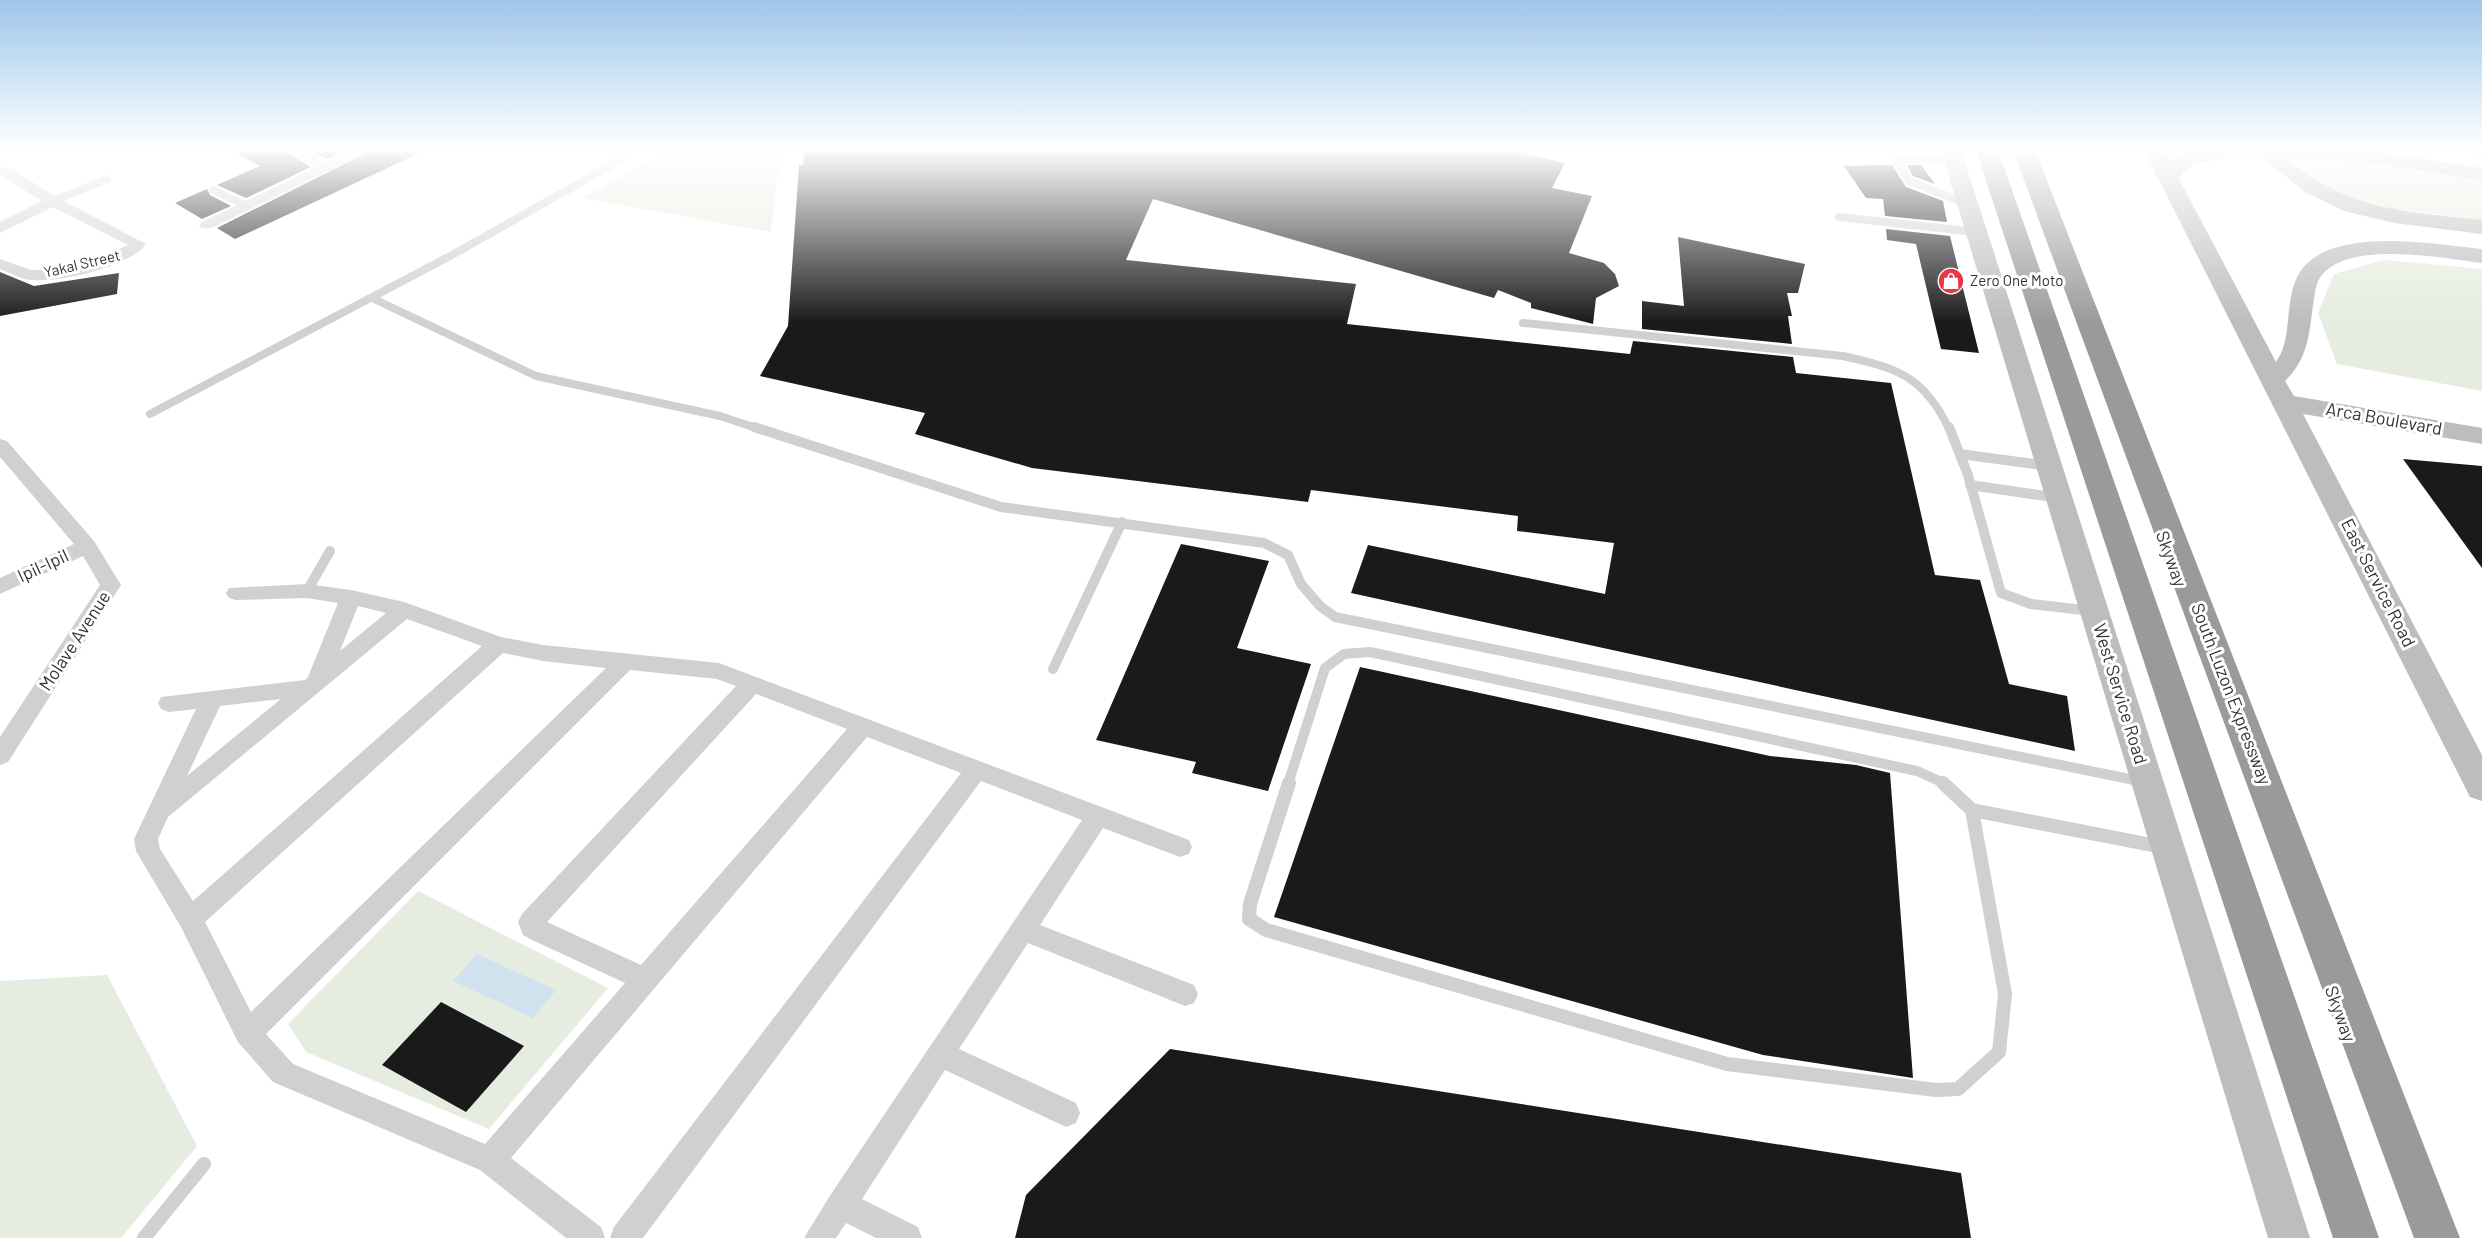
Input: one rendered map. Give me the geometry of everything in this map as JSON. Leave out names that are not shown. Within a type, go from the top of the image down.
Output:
[{"type":"highway","points":[[1983,208],[2059,398],[2334,1238]]},
{"type":"highway","points":[[2007,208],[2356,1238]]},
{"type":"highway","name":"Skyway","points":[[2040,208],[2423,1238]]},
{"type":"highway","name":"South Luzon Expressway","points":[[2045,208],[2119,407],[2246,730],[2437,1238]]},
{"type":"main road","name":"West Service Road","points":[[1970,208],[2289,1238]]},
{"type":"main road","name":"East Service Road","points":[[2184,208],[2482,787]]},
{"type":"main road","points":[[2357,208],[2482,227]]},
{"type":"main road","points":[[2279,391],[2292,360],[2305,285],[2313,270],[2325,260],[2355,251],[2382,249],[2482,256]]},
{"type":"main road","name":"Arca Boulevard","points":[[2279,391],[2482,436]]},
{"type":"street","points":[[0,228],[40,208]]},
{"type":"street","name":"Yakal Street","points":[[0,264],[30,275],[41,275],[104,262],[137,247],[138,244],[66,208]]},
{"type":"street","points":[[207,225],[244,208]]},
{"type":"street","name":"Molave Avenue","points":[[0,756],[111,585],[87,546],[4,457]]},
{"type":"street","name":"Ipil-Ipil","points":[[0,587],[87,546]]},
{"type":"street","points":[[236,593],[307,591],[351,597],[404,610],[499,644],[543,654],[719,671],[1180,847]]},
{"type":"street","points":[[313,685],[351,597]]},
{"type":"street","points":[[160,812],[404,610]]},
{"type":"street","points":[[190,918],[499,644]]},
{"type":"street","points":[[248,1033],[625,662]]},
{"type":"street","points":[[644,979],[539,931],[532,927],[531,922],[752,684]]},
{"type":"street","points":[[169,703],[313,685]]},
{"type":"street","points":[[212,699],[146,839],[148,851],[190,918],[248,1033],[283,1073],[490,1160],[590,1238]]},
{"type":"street","points":[[490,1160],[863,726]]},
{"type":"street","points":[[626,1238],[977,769]]},
{"type":"street","points":[[819,1238],[1098,815]]},
{"type":"street","points":[[1023,930],[1185,994]]},
{"type":"street","points":[[940,1054],[1066,1113]]},
{"type":"street","points":[[841,1204],[907,1238]]},
{"type":"lane","points":[[150,414],[372,298],[534,208]]},
{"type":"lane","points":[[1955,208],[1972,218]]},
{"type":"lane","points":[[1839,217],[1972,218]]},
{"type":"lane","points":[[372,298],[536,376],[720,416],[1001,507],[1263,543],[1288,555],[1301,584],[1320,606],[1335,617],[2147,782]]},
{"type":"lane","points":[[1524,323],[1843,356],[1876,363],[1910,376],[1924,386],[1949,423],[1970,485],[2001,593],[2016,602],[2060,605],[2094,611]]},
{"type":"lane","points":[[1960,454],[2049,466]]},
{"type":"lane","points":[[1970,485],[2059,498]]},
{"type":"lane","points":[[1053,669],[1122,522]]},
{"type":"lane","points":[[307,591],[330,551]]},
{"type":"lane","points":[[1972,810],[2005,994],[1999,1052],[1958,1089],[1936,1090],[1727,1064],[1266,930],[1249,919],[1250,904],[1325,668],[1344,654],[1370,652],[1917,771],[1948,785],[1972,810],[2168,848]]},
{"type":"lane","points":[[144,1238],[204,1164]]},
{"type":"shaded area","points":[[637,208],[774,208],[771,232]]},
{"type":"shaded area","points":[[2390,208],[2482,208],[2482,220]]},
{"type":"shaded area","points":[[2384,260],[2482,269],[2482,391],[2337,364],[2318,313],[2334,274]]},
{"type":"shaded area","points":[[418,891],[608,988],[489,1129],[306,1052],[288,1024]]},
{"type":"shaded area","points":[[107,975],[197,1146],[121,1238],[0,1238],[0,981]]},
{"type":"water","points":[[477,954],[556,990],[533,1018],[453,981]]},
{"type":"building","points":[[183,208],[227,208],[202,219]]},
{"type":"building","points":[[257,208],[302,208],[235,239],[217,228]]},
{"type":"building","points":[[796,208],[1149,208],[1126,260],[1356,284],[1347,324],[1630,354],[1633,341],[1793,357],[1796,373],[1891,383],[1935,575],[1980,580],[2009,684],[2067,696],[2075,751],[1351,593],[1368,545],[1605,594],[1614,543],[1517,531],[1518,516],[1311,490],[1308,502],[1032,468],[915,434],[925,413],[760,376],[788,326]]},
{"type":"building","points":[[1183,208],[1587,208],[1569,253],[1604,263],[1615,274],[1619,286],[1596,298],[1593,324],[1531,308],[1531,303],[1498,290],[1494,298]]},
{"type":"building","points":[[1884,208],[1944,208],[1947,222],[1885,216]]},
{"type":"building","points":[[1886,229],[1950,236],[1979,353],[1941,349],[1916,244],[1887,240]]},
{"type":"building","points":[[1678,237],[1805,264],[1798,293],[1787,293],[1792,316],[1788,316],[1792,344],[1642,329],[1642,301],[1684,306]]},
{"type":"building","points":[[0,272],[34,286],[119,273],[117,294],[0,316]]},
{"type":"building","points":[[2403,459],[2482,466],[2482,568]]},
{"type":"building","points":[[1181,544],[1269,561],[1237,648],[1311,664],[1268,791],[1192,773],[1196,762],[1096,740]]},
{"type":"building","points":[[1360,667],[1770,756],[1856,765],[1890,773],[1913,1078],[1763,1055],[1274,917]]},
{"type":"building","points":[[441,1002],[524,1046],[466,1112],[382,1065]]},
{"type":"building","points":[[1170,1049],[1961,1173],[1971,1238],[1015,1238],[1026,1195]]},
{"type":"place","name":"Zero One Moto","points":[[1951,281]]}]
